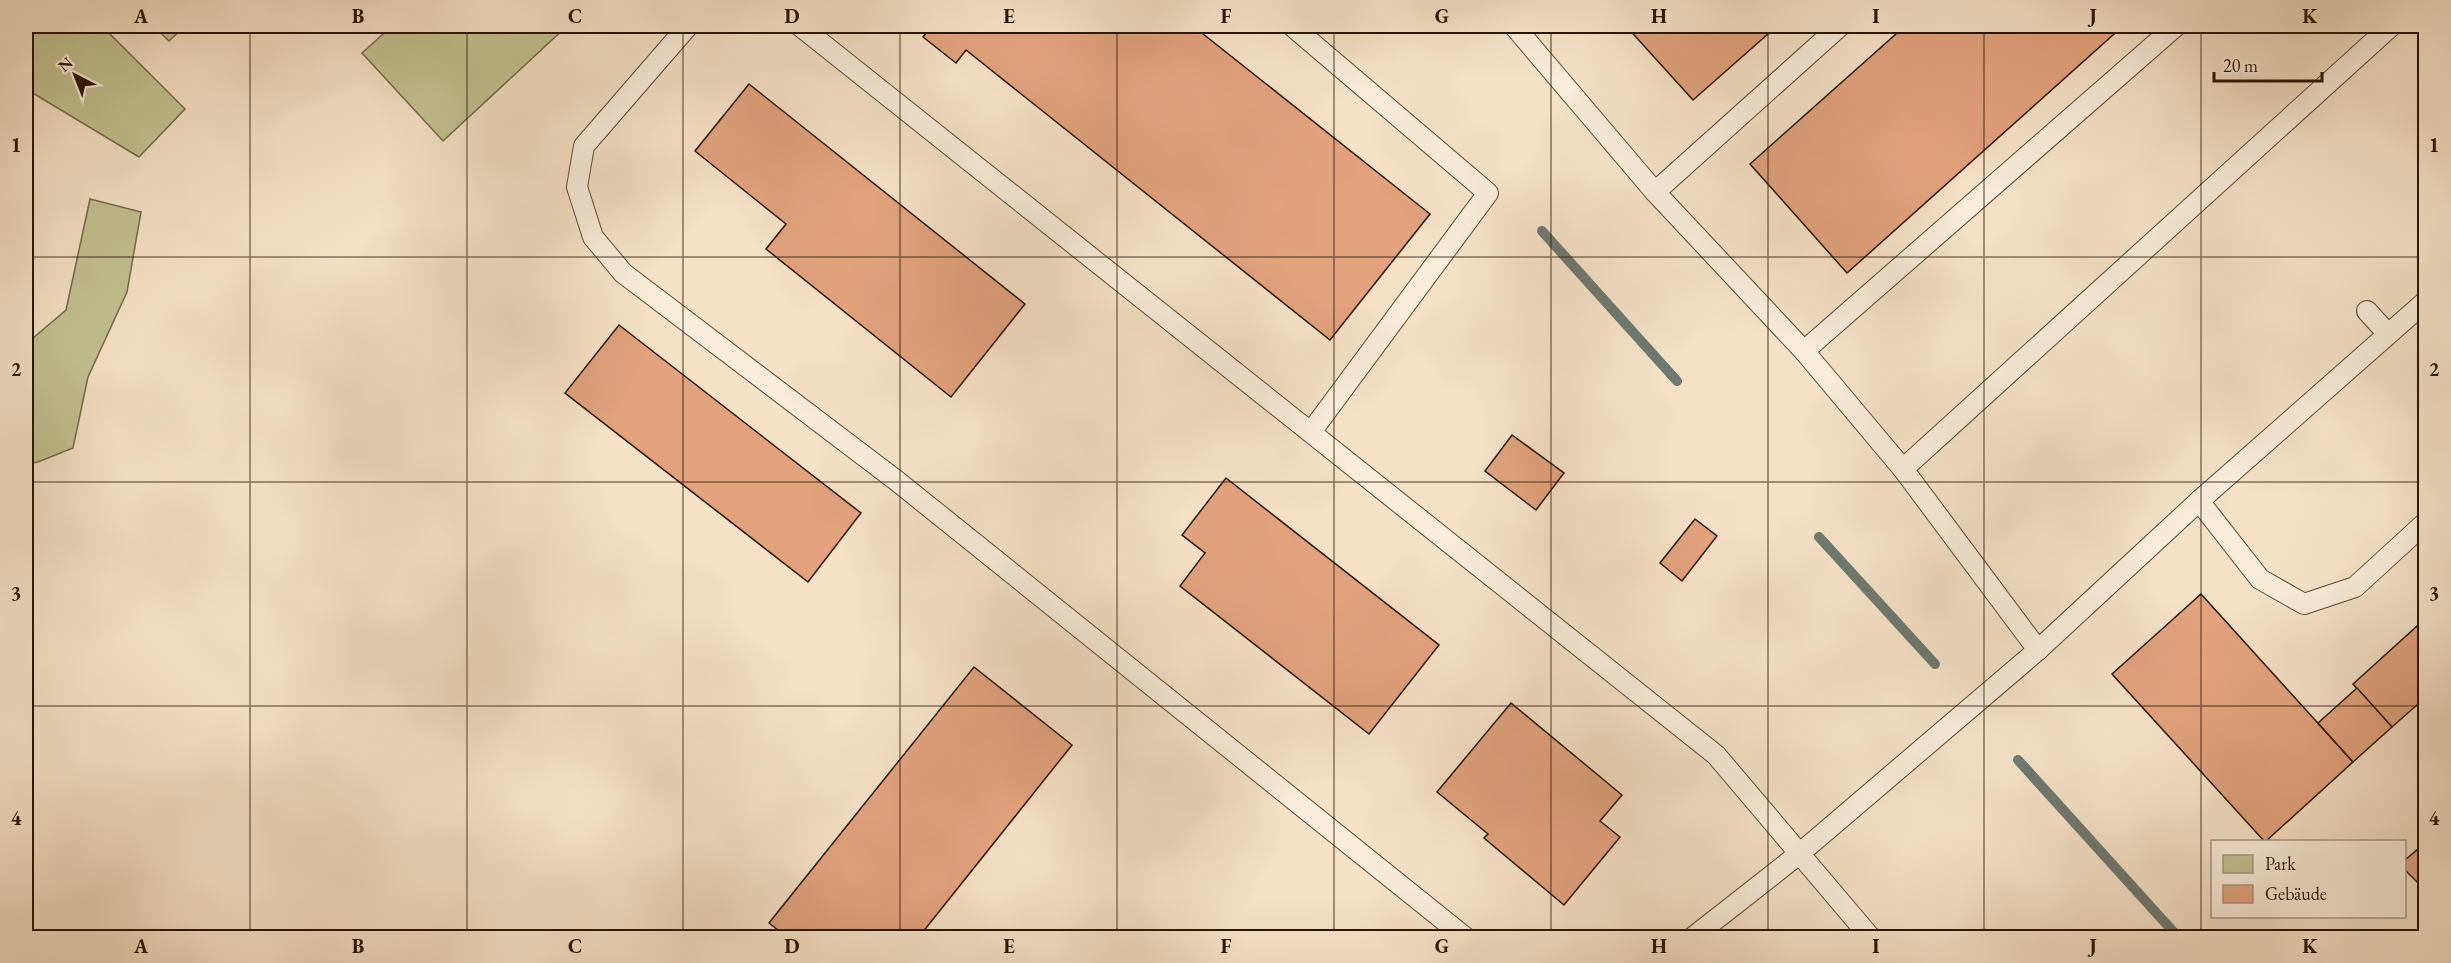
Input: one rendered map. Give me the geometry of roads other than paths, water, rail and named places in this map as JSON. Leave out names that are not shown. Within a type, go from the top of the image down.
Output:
[{"type":"lane","points":[[688,26],[584,146],[577,187],[592,237],[623,273],[897,481],[1466,938]]},
{"type":"lane","points":[[800,26],[1716,755],[1871,938]]},
{"type":"lane","points":[[1292,26],[1488,193],[1311,432]]},
{"type":"lane","points":[[1514,26],[1655,192],[1804,351],[1903,470],[2038,650]]},
{"type":"lane","points":[[1655,192],[1840,26]]},
{"type":"lane","points":[[1804,351],[2176,26]]},
{"type":"lane","points":[[1903,470],[2391,26]]},
{"type":"lane","points":[[1692,938],[1799,854],[2038,650],[2199,501],[2426,301]]},
{"type":"lane","points":[[2367,311],[2388,334]]},
{"type":"lane","points":[[2199,501],[2260,579],[2304,604],[2355,587],[2426,522]]},
{"type":"waterway","points":[[1542,231],[1677,381]]},
{"type":"waterway","points":[[1819,537],[1935,664]]},
{"type":"waterway","points":[[2018,760],[2179,938]]}]
